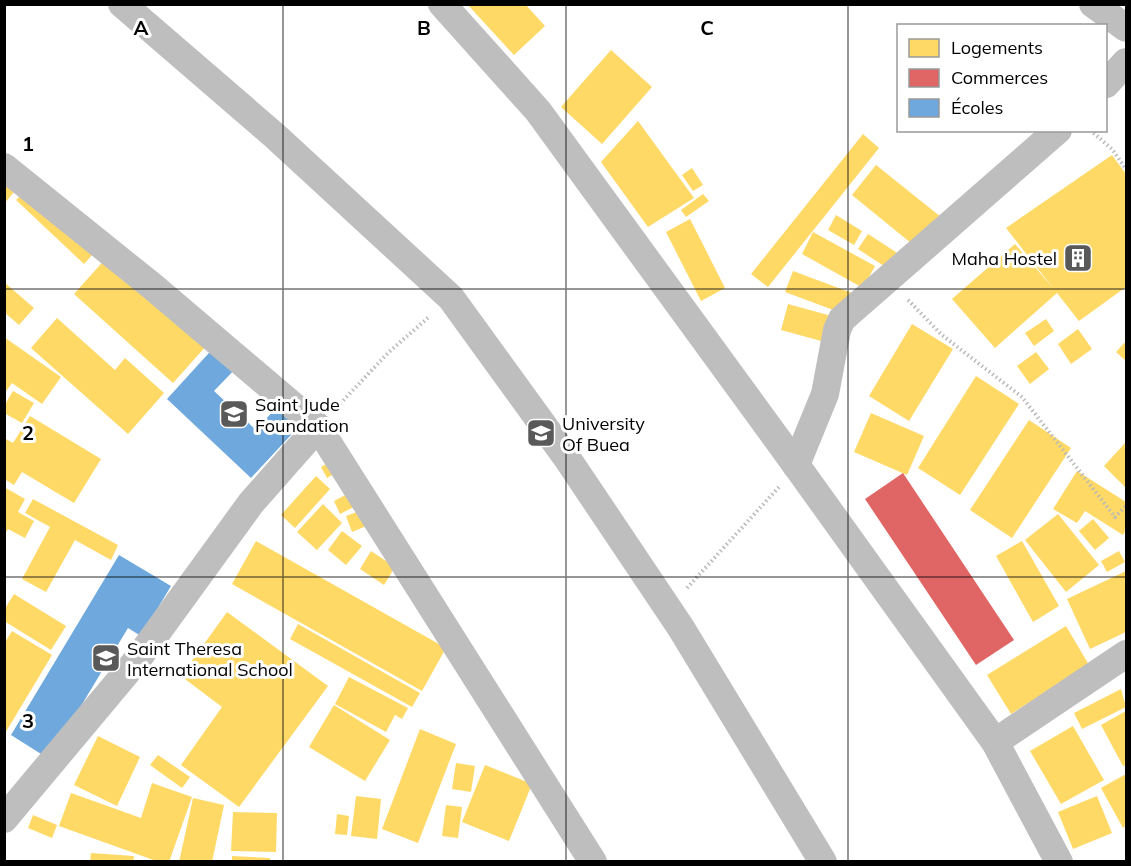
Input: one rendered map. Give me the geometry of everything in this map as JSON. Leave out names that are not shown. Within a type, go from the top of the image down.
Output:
[{"type":"street","points":[[122,4],[275,136],[451,298],[567,458],[668,609],[823,861]]},
{"type":"street","points":[[442,4],[538,111],[796,465],[994,742],[1059,861]]},
{"type":"street","points":[[1092,4],[1126,28]]},
{"type":"street","points":[[1107,83],[1126,62]]},
{"type":"street","points":[[796,465],[825,394],[837,330],[842,319],[886,278],[1056,132]]},
{"type":"street","points":[[4,167],[152,286],[318,427],[594,861]]},
{"type":"street","points":[[4,819],[137,660],[251,503],[318,427]]},
{"type":"street","points":[[994,742],[1126,654]]},
{"type":"path","points":[[1092,132],[1112,149],[1126,169]]},
{"type":"path","points":[[886,278],[942,335],[1022,397],[1115,517],[1126,506]]},
{"type":"path","points":[[318,427],[389,352],[451,298]]},
{"type":"path","points":[[668,609],[767,502],[796,465]]},
{"type":"building: Logements","points":[[467,4],[525,4],[545,26],[514,55]]},
{"type":"building: Logements","points":[[611,50],[652,87],[602,144],[561,107]]},
{"type":"building: Logements","points":[[638,121],[694,198],[648,227],[601,162]]},
{"type":"building: Logements","points":[[863,134],[879,148],[768,287],[751,274]]},
{"type":"building: Logements","name":"Maha Hostel","points":[[1112,155],[1126,174],[1126,287],[1079,321],[1057,293],[995,348],[952,299],[1015,244],[1053,288],[1006,228]]},
{"type":"building: Logements","points":[[876,165],[946,221],[922,252],[852,195]]},
{"type":"building: Logements","points":[[692,168],[703,185],[693,191],[682,175]]},
{"type":"building: Logements","points":[[4,173],[19,186],[4,204]]},
{"type":"building: Logements","points":[[27,189],[94,253],[84,264],[16,200]]},
{"type":"building: Logements","points":[[703,194],[709,201],[686,217],[681,210]]},
{"type":"building: Logements","points":[[836,215],[862,231],[854,245],[828,230]]},
{"type":"building: Logements","points":[[690,219],[725,288],[701,301],[666,232]]},
{"type":"building: Logements","points":[[813,232],[875,266],[863,288],[802,254]]},
{"type":"building: Logements","points":[[868,234],[902,256],[893,272],[858,249]]},
{"type":"building: Logements","points":[[108,256],[207,345],[173,383],[74,294]]},
{"type":"building: Logements","points":[[793,271],[860,296],[852,317],[785,292]]},
{"type":"building: Logements","points":[[4,282],[34,308],[19,325],[4,312]]},
{"type":"building: Logements","points":[[788,304],[850,321],[843,347],[781,330]]},
{"type":"building: Logements","points":[[57,318],[115,370],[125,358],[164,393],[128,434],[31,348]]},
{"type":"building: Logements","points":[[1046,319],[1054,331],[1034,346],[1025,333]]},
{"type":"building: Logements","points":[[912,324],[953,349],[909,421],[869,396]]},
{"type":"building: Logements","points":[[1078,329],[1092,349],[1071,364],[1058,344]]},
{"type":"building: Logements","points":[[4,337],[61,377],[42,404],[12,383],[4,394]]},
{"type":"building: Logements","points":[[1126,341],[1126,361],[1116,352]]},
{"type":"building: Logements","points":[[1036,352],[1049,369],[1030,384],[1017,366]]},
{"type":"building: Logements","points":[[976,376],[1019,404],[960,495],[918,468]]},
{"type":"building: Logements","points":[[13,391],[34,403],[22,423],[4,413],[4,406]]},
{"type":"building: Logements","points":[[871,413],[924,436],[907,475],[854,452]]},
{"type":"building: Logements","points":[[30,416],[101,459],[74,503],[22,472],[14,485],[4,479],[4,442],[6,439],[13,443]]},
{"type":"building: Logements","points":[[1029,420],[1071,448],[1012,538],[970,510]]},
{"type":"building: Logements","points":[[1126,442],[1126,488],[1104,466]]},
{"type":"building: Logements","points":[[335,459],[341,470],[327,478],[321,467]]},
{"type":"building: Logements","points":[[1077,471],[1126,502],[1126,529],[1123,535],[1085,511],[1077,523],[1053,509]]},
{"type":"building: Logements","points":[[316,476],[330,489],[295,528],[281,515]]},
{"type":"building: Logements","points":[[4,487],[25,499],[18,512],[34,521],[25,538],[8,529],[4,536]]},
{"type":"building: Logements","points":[[351,492],[358,505],[340,514],[334,501]]},
{"type":"building: Logements","points":[[33,499],[118,545],[111,560],[75,540],[46,592],[22,579],[50,527],[25,513]]},
{"type":"building: Logements","points":[[323,504],[342,523],[317,550],[297,532]]},
{"type":"building: Logements","points":[[365,509],[371,524],[352,532],[346,516]]},
{"type":"building: Logements","points":[[1058,514],[1099,565],[1066,592],[1025,540]]},
{"type":"building: Logements","points":[[1093,519],[1109,538],[1095,550],[1079,531]]},
{"type":"building: Logements","points":[[342,531],[362,546],[346,565],[328,550]]},
{"type":"building: Logements","points":[[256,541],[446,648],[422,691],[232,584]]},
{"type":"building: Logements","points":[[1022,541],[1059,606],[1033,622],[996,556]]},
{"type":"building: Logements","points":[[371,551],[395,567],[384,585],[360,569]]},
{"type":"building: Logements","points":[[1119,551],[1125,562],[1107,572],[1101,561]]},
{"type":"building: Logements","points":[[1126,571],[1126,632],[1090,649],[1067,599]]},
{"type":"building: Logements","points":[[14,594],[66,626],[51,650],[4,621],[4,610]]},
{"type":"building: Logements","points":[[227,612],[328,686],[239,807],[181,765],[222,707],[181,676]]},
{"type":"building: Logements","points":[[298,624],[420,693],[412,707],[290,639]]},
{"type":"building: Logements","points":[[1066,626],[1089,665],[1011,714],[987,675]]},
{"type":"building: Logements","points":[[12,631],[52,655],[4,735],[4,644]]},
{"type":"building: Logements","points":[[349,677],[408,708],[402,719],[395,715],[386,732],[335,704]]},
{"type":"building: Logements","points":[[1121,689],[1126,707],[1082,729],[1074,713]]},
{"type":"building: Logements","points":[[334,705],[390,740],[365,781],[309,747]]},
{"type":"building: Logements","points":[[1126,711],[1126,765],[1123,766],[1101,725]]},
{"type":"building: Logements","points":[[1073,726],[1104,780],[1061,804],[1030,751]]},
{"type":"building: Logements","points":[[420,729],[456,744],[418,843],[382,829]]},
{"type":"building: Logements","points":[[98,736],[140,757],[117,806],[74,785]]},
{"type":"building: Logements","points":[[158,755],[190,777],[182,788],[150,765]]},
{"type":"building: Logements","points":[[456,763],[475,766],[471,792],[452,789]]},
{"type":"building: Logements","points":[[485,765],[532,784],[509,841],[462,822]]},
{"type":"building: Logements","points":[[1126,774],[1126,826],[1123,828],[1101,788]]},
{"type":"building: Logements","points":[[152,783],[192,797],[169,862],[159,862],[59,826],[71,793],[141,818]]},
{"type":"building: Logements","points":[[356,796],[381,799],[377,839],[351,836]]},
{"type":"building: Logements","points":[[1097,796],[1112,833],[1073,849],[1058,812]]},
{"type":"building: Logements","points":[[193,798],[224,805],[212,862],[179,862]]},
{"type":"building: Logements","points":[[446,805],[462,807],[458,838],[442,836]]},
{"type":"building: Logements","points":[[233,812],[277,813],[276,852],[231,851]]},
{"type":"building: Logements","points":[[337,814],[349,816],[347,835],[335,834]]},
{"type":"building: Logements","points":[[33,815],[57,825],[52,838],[28,828]]},
{"type":"building: Logements","points":[[91,853],[134,856],[133,862],[90,862]]},
{"type":"building: Logements","points":[[232,856],[270,858],[270,862],[232,862]]},
{"type":"building: Commerces","points":[[903,473],[1014,640],[976,665],[865,499]]},
{"type":"building: Écoles","points":[[218,343],[240,364],[214,391],[256,430],[283,400],[304,421],[251,478],[167,399]]},
{"type":"building: Écoles","points":[[119,555],[171,586],[141,636],[128,628],[49,759],[11,735]]},
{"type":"place","name":"Maha Hostel","points":[[1078,258]]},
{"type":"place","name":"Saint Jude Foundation","points":[[234,414]]},
{"type":"place","name":"University Of Buea","points":[[541,433]]},
{"type":"place","name":"Saint Theresa International School","points":[[106,658]]}]
